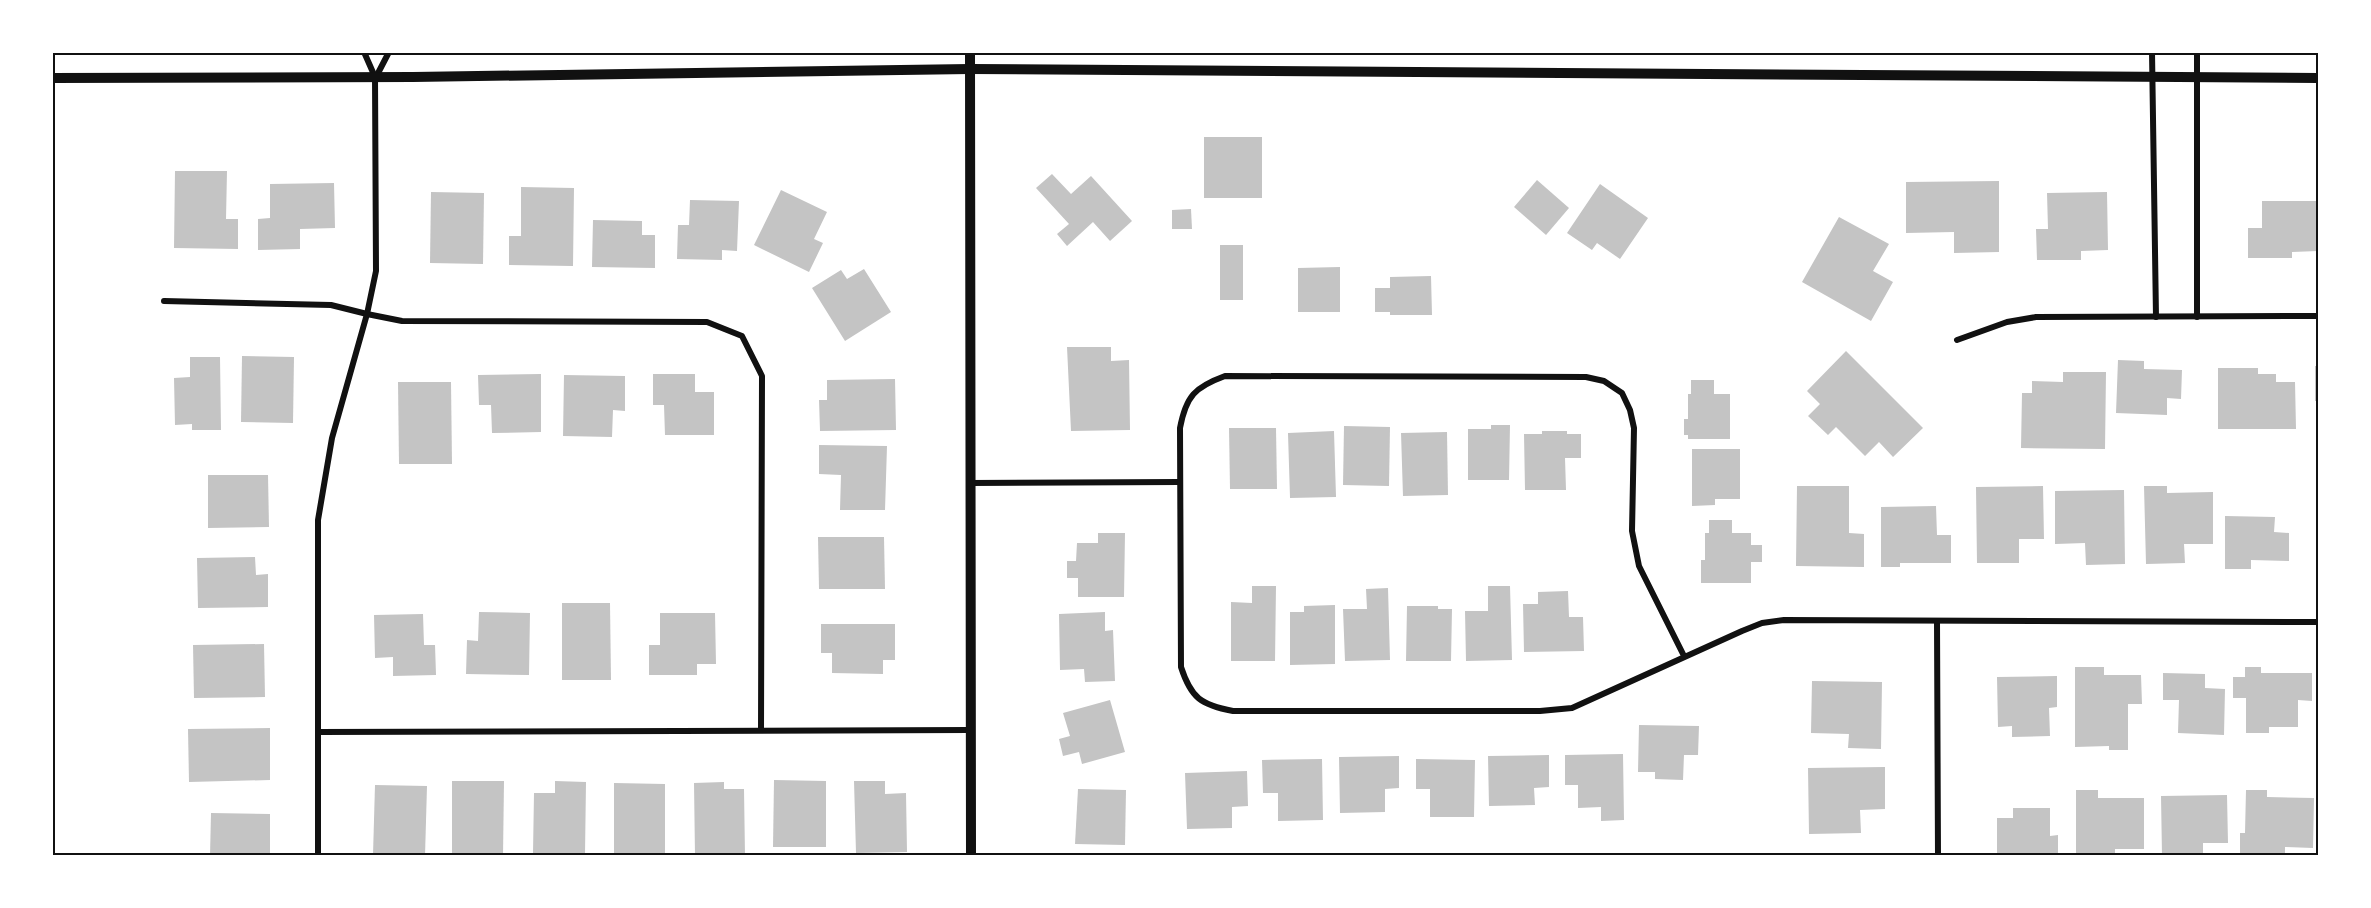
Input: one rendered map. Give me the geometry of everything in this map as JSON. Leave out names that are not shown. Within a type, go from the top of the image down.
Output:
[{"type":"street","points":[[318,855],[318,520],[332,438],[367,314],[376,271],[375,77],[364,52]]},
{"type":"street","points":[[375,77],[389,52]]},
{"type":"street","points":[[970,52],[971,855]]},
{"type":"street","points":[[2152,52],[2156,317]]},
{"type":"street","points":[[2196,317],[2197,52]]},
{"type":"street","points":[[52,78],[375,77],[970,69],[2319,78]]},
{"type":"street","points":[[164,301],[331,305],[402,321],[707,322],[742,336],[762,376],[761,730]]},
{"type":"street","points":[[1957,340],[2007,322],[2036,317],[2319,316]]},
{"type":"street","points":[[1684,656],[1639,566],[1632,531],[1634,428],[1630,410],[1622,393],[1604,381],[1586,377],[1551,376],[1226,376],[1208,382],[1196,391],[1184,407],[1180,428],[1181,667],[1187,686],[1199,700],[1216,708],[1233,711],[1540,711],[1572,708],[1742,631],[1773,622],[2319,621]]},
{"type":"street","points":[[970,483],[1180,482]]},
{"type":"street","points":[[1937,621],[1938,855]]},
{"type":"street","points":[[318,732],[970,730]]},
{"type":"building","points":[[1204,137],[1262,137],[1262,198],[1204,198]]},
{"type":"building","points":[[175,171],[227,171],[226,219],[238,219],[238,249],[174,248]]},
{"type":"building","points":[[1052,174],[1071,194],[1091,176],[1132,221],[1110,241],[1093,222],[1067,246],[1057,234],[1069,224],[1036,188]]},
{"type":"building","points":[[1537,180],[1569,208],[1546,235],[1514,207]]},
{"type":"building","points":[[1999,181],[1999,252],[1954,253],[1954,232],[1906,233],[1906,182]]},
{"type":"building","points":[[334,183],[335,228],[300,229],[300,249],[258,250],[258,219],[270,218],[270,184]]},
{"type":"building","points":[[1600,184],[1648,218],[1620,259],[1597,243],[1592,250],[1567,233]]},
{"type":"building","points":[[521,187],[574,188],[573,266],[509,265],[509,236],[521,236]]},
{"type":"building","points":[[781,190],[827,212],[814,239],[823,243],[809,272],[754,245]]},
{"type":"building","points":[[431,192],[484,193],[483,264],[430,263]]},
{"type":"building","points":[[2107,192],[2108,250],[2081,251],[2081,260],[2037,260],[2036,229],[2048,229],[2047,193]]},
{"type":"building","points":[[690,200],[739,201],[737,251],[722,250],[722,260],[677,259],[678,225],[689,225]]},
{"type":"building","points":[[2262,201],[2317,201],[2318,251],[2292,252],[2292,258],[2248,258],[2248,228],[2262,228]]},
{"type":"building","points":[[1191,209],[1192,229],[1172,229],[1172,210]]},
{"type":"building","points":[[1839,217],[1889,244],[1873,271],[1893,282],[1871,321],[1802,282]]},
{"type":"building","points":[[593,220],[642,221],[642,235],[655,235],[655,268],[592,267]]},
{"type":"building","points":[[1220,245],[1243,245],[1243,300],[1220,300]]},
{"type":"building","points":[[1340,267],[1340,312],[1298,312],[1298,268]]},
{"type":"building","points":[[864,269],[891,312],[845,341],[812,288],[841,270],[847,279]]},
{"type":"building","points":[[1431,276],[1432,315],[1390,315],[1390,312],[1375,312],[1375,288],[1390,288],[1390,277]]},
{"type":"building","points":[[1067,347],[1111,347],[1111,361],[1129,360],[1130,430],[1071,431]]},
{"type":"building","points":[[1846,351],[1923,428],[1893,457],[1879,442],[1865,456],[1836,427],[1828,435],[1808,416],[1820,404],[1807,391]]},
{"type":"building","points":[[242,356],[294,357],[293,423],[241,422]]},
{"type":"building","points":[[190,357],[220,357],[221,430],[192,430],[192,424],[175,425],[174,378],[190,377]]},
{"type":"building","points":[[2118,360],[2144,361],[2144,369],[2182,370],[2181,399],[2167,398],[2167,415],[2116,413]]},
{"type":"building","points":[[2315,366],[2318,366],[2318,401],[2315,401]]},
{"type":"building","points":[[2218,368],[2258,368],[2258,374],[2276,374],[2276,382],[2295,382],[2296,429],[2218,429]]},
{"type":"building","points":[[2063,372],[2106,372],[2105,449],[2021,448],[2022,393],[2032,393],[2032,381],[2063,382]]},
{"type":"building","points":[[541,374],[541,432],[492,433],[491,405],[479,405],[478,375]]},
{"type":"building","points":[[653,374],[695,374],[695,392],[714,392],[714,435],[665,435],[664,405],[653,405]]},
{"type":"building","points":[[564,375],[625,376],[625,411],[613,410],[612,437],[563,436]]},
{"type":"building","points":[[895,379],[896,430],[820,431],[819,400],[827,400],[827,380]]},
{"type":"building","points":[[1691,380],[1714,380],[1714,394],[1730,394],[1730,439],[1688,439],[1688,435],[1684,435],[1684,419],[1688,419],[1688,394],[1691,394]]},
{"type":"building","points":[[398,382],[451,382],[452,464],[399,464]]},
{"type":"building","points":[[1491,425],[1510,425],[1509,480],[1468,480],[1468,429],[1491,429]]},
{"type":"building","points":[[1344,426],[1390,427],[1389,486],[1343,485]]},
{"type":"building","points":[[1229,428],[1276,428],[1277,489],[1230,489]]},
{"type":"building","points":[[1334,431],[1336,497],[1290,498],[1288,433]]},
{"type":"building","points":[[1542,431],[1567,431],[1567,434],[1581,434],[1581,458],[1565,458],[1566,490],[1525,490],[1524,434],[1542,434]]},
{"type":"building","points":[[1447,432],[1448,495],[1403,496],[1401,433]]},
{"type":"building","points":[[819,445],[887,446],[885,510],[840,510],[841,475],[819,474]]},
{"type":"building","points":[[1692,449],[1740,449],[1740,499],[1715,499],[1715,505],[1692,506]]},
{"type":"building","points":[[208,475],[268,475],[269,527],[208,528]]},
{"type":"building","points":[[1797,486],[1849,486],[1849,533],[1864,534],[1864,567],[1796,566]]},
{"type":"building","points":[[2043,486],[2044,539],[2019,539],[2019,563],[1977,563],[1976,487]]},
{"type":"building","points":[[2144,486],[2167,486],[2167,493],[2213,492],[2213,544],[2184,544],[2185,563],[2146,564]]},
{"type":"building","points":[[2124,490],[2125,564],[2086,565],[2085,543],[2055,544],[2055,491]]},
{"type":"building","points":[[1936,506],[1937,535],[1951,535],[1951,563],[1900,563],[1900,567],[1881,567],[1881,507]]},
{"type":"building","points":[[2225,516],[2275,517],[2274,532],[2289,533],[2289,561],[2251,560],[2251,569],[2225,569]]},
{"type":"building","points":[[1709,520],[1732,520],[1732,533],[1751,533],[1751,545],[1762,545],[1762,562],[1751,562],[1751,583],[1701,583],[1701,560],[1705,560],[1705,533],[1709,533]]},
{"type":"building","points":[[1098,533],[1125,533],[1124,597],[1078,597],[1078,578],[1067,578],[1067,561],[1076,561],[1077,543],[1098,543]]},
{"type":"building","points":[[818,537],[884,537],[885,589],[819,589]]},
{"type":"building","points":[[255,557],[256,575],[268,574],[268,607],[198,608],[197,558]]},
{"type":"building","points":[[1252,586],[1276,586],[1275,661],[1231,661],[1231,602],[1252,603]]},
{"type":"building","points":[[1488,586],[1510,586],[1512,660],[1466,661],[1465,611],[1488,611]]},
{"type":"building","points":[[1388,588],[1390,660],[1345,661],[1343,609],[1367,609],[1366,589]]},
{"type":"building","points":[[1568,591],[1569,617],[1583,617],[1584,651],[1524,652],[1523,604],[1538,604],[1538,592]]},
{"type":"building","points":[[562,603],[610,603],[611,680],[562,680]]},
{"type":"building","points":[[1335,605],[1335,664],[1290,665],[1290,612],[1304,612],[1304,606]]},
{"type":"building","points":[[1407,606],[1438,606],[1438,609],[1452,609],[1451,661],[1406,661]]},
{"type":"building","points":[[479,612],[530,613],[529,675],[466,674],[467,640],[478,641]]},
{"type":"building","points":[[1105,612],[1105,631],[1113,630],[1115,681],[1085,682],[1084,669],[1060,670],[1059,614]]},
{"type":"building","points":[[660,613],[715,613],[716,664],[697,664],[697,675],[649,675],[649,645],[660,645]]},
{"type":"building","points":[[423,614],[424,645],[435,645],[436,675],[393,676],[393,657],[375,658],[374,615]]},
{"type":"building","points":[[821,624],[895,624],[895,660],[883,660],[883,674],[832,673],[832,653],[821,653]]},
{"type":"building","points":[[264,644],[265,697],[194,698],[193,645]]},
{"type":"building","points":[[2075,667],[2104,667],[2104,675],[2141,675],[2142,704],[2128,704],[2128,750],[2109,750],[2109,746],[2075,747]]},
{"type":"building","points":[[2245,667],[2261,667],[2261,673],[2312,673],[2312,701],[2298,700],[2298,727],[2269,727],[2269,733],[2246,733],[2246,698],[2233,698],[2233,677],[2245,677]]},
{"type":"building","points":[[2163,673],[2205,674],[2205,688],[2225,689],[2224,735],[2178,733],[2179,700],[2163,700]]},
{"type":"building","points":[[2057,676],[2057,707],[2049,708],[2050,736],[2012,737],[2012,726],[1998,727],[1997,677]]},
{"type":"building","points":[[1812,681],[1882,682],[1881,749],[1848,748],[1849,734],[1811,733]]},
{"type":"building","points":[[1110,700],[1125,752],[1082,764],[1079,752],[1063,756],[1059,739],[1070,736],[1063,713]]},
{"type":"building","points":[[1639,725],[1699,726],[1698,755],[1684,755],[1683,780],[1655,779],[1655,772],[1638,772]]},
{"type":"building","points":[[270,728],[270,780],[189,782],[188,729]]},
{"type":"building","points":[[1623,754],[1624,820],[1601,821],[1601,807],[1578,808],[1578,785],[1565,785],[1565,755]]},
{"type":"building","points":[[1549,755],[1549,787],[1534,788],[1535,805],[1489,806],[1488,756]]},
{"type":"building","points":[[1399,756],[1399,788],[1385,789],[1385,812],[1340,813],[1339,757]]},
{"type":"building","points":[[1322,759],[1323,820],[1278,821],[1278,793],[1263,793],[1262,760]]},
{"type":"building","points":[[1416,759],[1475,760],[1474,817],[1430,817],[1430,789],[1416,789]]},
{"type":"building","points":[[1885,767],[1885,809],[1860,810],[1861,833],[1809,834],[1808,768]]},
{"type":"building","points":[[1247,771],[1248,806],[1232,807],[1232,828],[1187,829],[1185,773]]},
{"type":"building","points":[[774,780],[826,781],[826,847],[773,847]]},
{"type":"building","points":[[452,781],[504,781],[503,856],[452,856]]},
{"type":"building","points":[[555,781],[586,782],[585,854],[533,853],[534,793],[555,793]]},
{"type":"building","points":[[854,781],[885,781],[885,794],[906,793],[907,852],[856,853]]},
{"type":"building","points":[[724,782],[724,789],[744,789],[745,856],[695,856],[694,783]]},
{"type":"building","points":[[614,783],[665,784],[665,856],[614,856]]},
{"type":"building","points":[[375,785],[427,786],[425,856],[373,855]]},
{"type":"building","points":[[1078,789],[1126,790],[1125,845],[1075,844]]},
{"type":"building","points":[[2076,790],[2098,790],[2098,798],[2144,798],[2144,849],[2115,849],[2115,856],[2076,856]]},
{"type":"building","points":[[2246,790],[2267,790],[2267,797],[2314,798],[2313,848],[2285,847],[2285,856],[2240,856],[2240,833],[2245,833]]},
{"type":"building","points":[[2227,795],[2228,843],[2203,843],[2203,856],[2162,856],[2161,796]]},
{"type":"building","points":[[2013,808],[2050,808],[2050,836],[2058,835],[2058,856],[1997,856],[1997,818],[2013,818]]},
{"type":"building","points":[[211,813],[270,814],[270,856],[210,856]]}]
